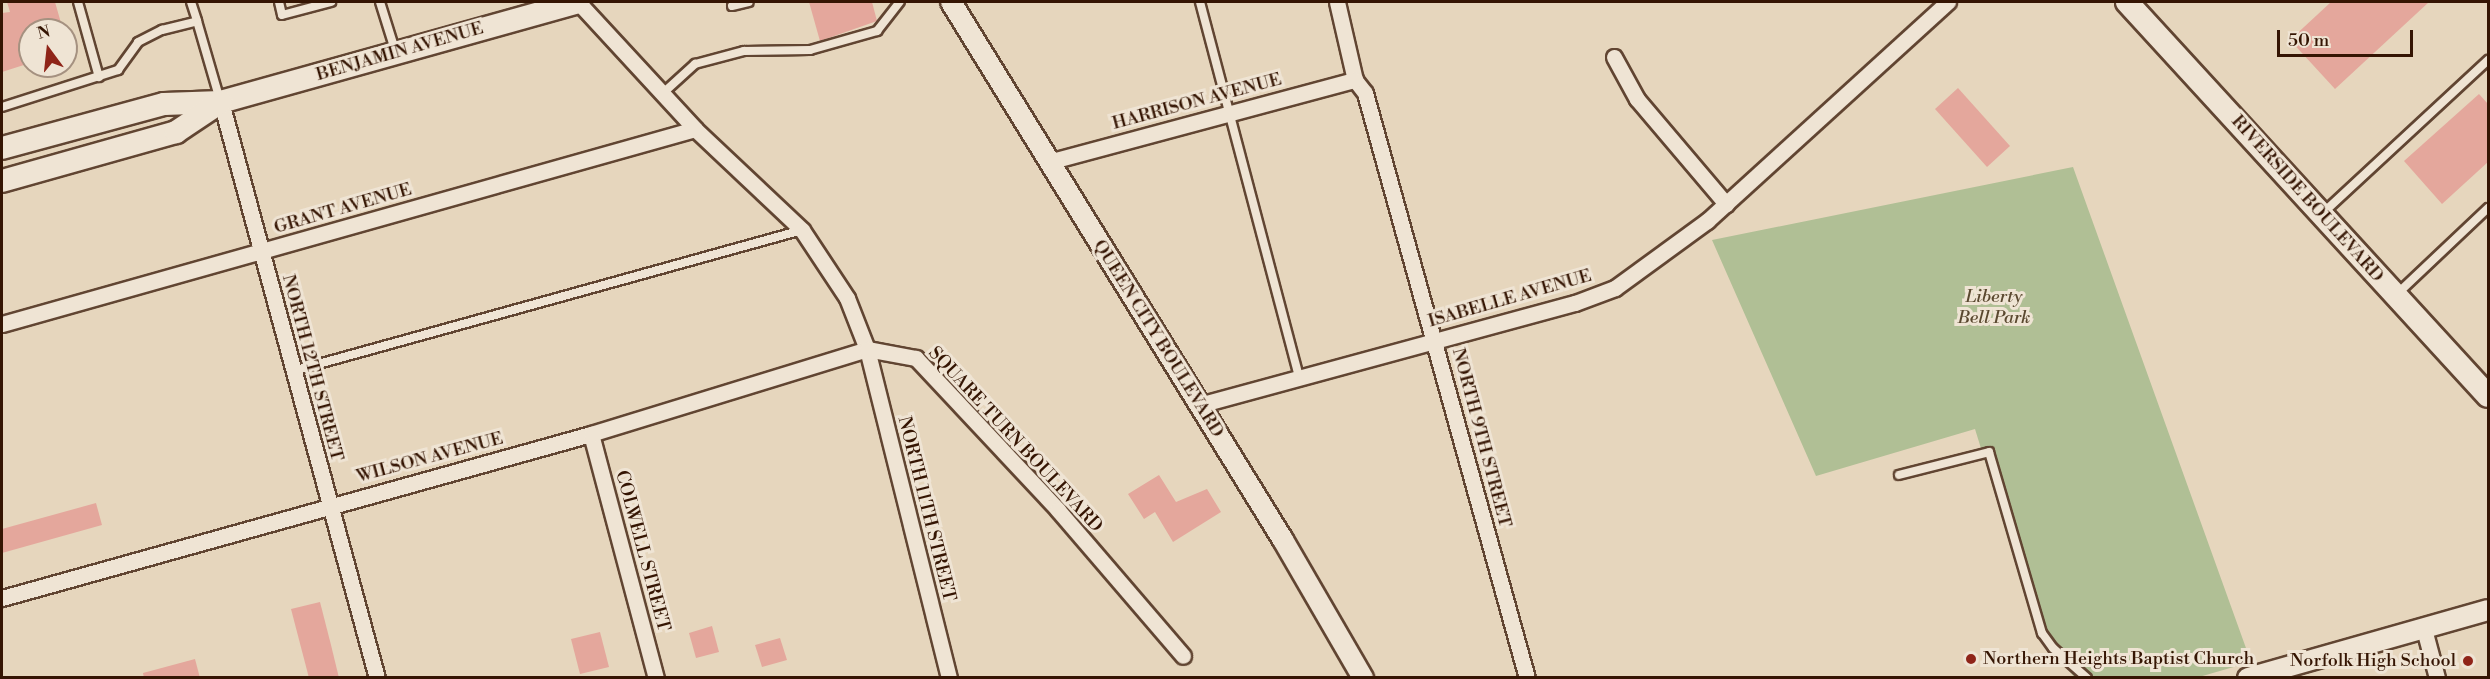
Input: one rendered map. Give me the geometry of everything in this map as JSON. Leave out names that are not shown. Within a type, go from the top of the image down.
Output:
[{"type":"main road","name":"BENJAMIN AVENUE","points":[[2,148],[164,104],[221,102],[578,2]]},
{"type":"main road","name":"RIVERSIDE BOULEVARD","points":[[2127,2],[2488,396]]},
{"type":"main road","name":"BENJAMIN AVENUE","points":[[2,181],[176,132],[221,102]]},
{"type":"street","points":[[578,2],[695,129],[802,230],[847,298],[867,349]]},
{"type":"street","name":"QUEEN CITY BOULEVARD","points":[[951,2],[1199,405],[1363,678]]},
{"type":"street","name":"NORTH 9TH STREET","points":[[1337,2],[1355,80],[1365,93],[1527,678]]},
{"type":"street","name":"ISABELLE AVENUE","points":[[1199,405],[1575,303],[1616,288],[1726,204],[1948,2]]},
{"type":"street","points":[[1614,57],[1637,99],[1726,204]]},
{"type":"street","name":"HARRISON AVENUE","points":[[1048,162],[1355,80]]},
{"type":"street","name":"NORTH 12TH STREET","points":[[221,102],[328,506],[377,678]]},
{"type":"street","name":"GRANT AVENUE","points":[[2,324],[261,253],[695,129]]},
{"type":"street","name":"WILSON AVENUE","points":[[2,598],[591,434],[867,349]]},
{"type":"street","name":"SQUARE TURN BOULEVARD","points":[[867,349],[916,358],[1058,510],[1183,656]]},
{"type":"street","name":"NORTH 11TH STREET","points":[[867,349],[949,678]]},
{"type":"street","name":"COLWELL STREET","points":[[591,434],[656,678]]},
{"type":"street","points":[[2260,676],[2488,610]]},
{"type":"street","points":[[2424,629],[2437,678]]},
{"type":"lane","points":[[78,2],[99,77]]},
{"type":"lane","points":[[191,2],[221,102]]},
{"type":"lane","points":[[279,2],[282,15],[331,2]]},
{"type":"lane","points":[[380,2],[396,54]]},
{"type":"lane","points":[[732,6],[749,2]]},
{"type":"lane","points":[[662,94],[695,64],[744,51],[810,50],[877,31],[900,2]]},
{"type":"lane","points":[[1200,2],[1299,378]]},
{"type":"lane","points":[[2,108],[118,70],[138,42],[162,30],[197,21]]},
{"type":"lane","points":[[2322,214],[2488,60]]},
{"type":"lane","points":[[2396,296],[2488,208]]},
{"type":"lane","points":[[293,371],[802,230]]},
{"type":"lane","points":[[1899,475],[1989,452],[2042,633],[2052,648],[2087,678]]},
{"type":"green space","name":"Liberty Bell Park","points":[[2073,167],[2251,662],[2199,677],[2074,677],[2036,627],[1975,429],[1816,476],[1712,240]]},
{"type":"building","points":[[7,2],[55,2],[60,18],[18,18],[18,67],[2,72],[2,13],[10,12]]},
{"type":"building","points":[[809,2],[872,2],[877,21],[820,41]]},
{"type":"building","points":[[2331,2],[2429,2],[2335,89],[2290,40]]},
{"type":"building","points":[[1958,88],[2010,146],[1987,167],[1935,109]]},
{"type":"building","points":[[2479,94],[2488,104],[2488,162],[2442,204],[2404,161]]},
{"type":"building","points":[[1159,475],[1176,502],[1207,489],[1221,512],[1173,542],[1155,512],[1144,519],[1128,494]]},
{"type":"building","points":[[96,503],[102,525],[2,553],[2,529]]},
{"type":"building","points":[[320,602],[339,678],[309,678],[291,609]]},
{"type":"building","points":[[712,626],[719,652],[696,658],[689,633]]},
{"type":"building","points":[[600,632],[609,667],[580,674],[571,639]]},
{"type":"building","points":[[780,638],[787,660],[762,667],[755,645]]},
{"type":"building","points":[[195,659],[200,678],[144,678],[143,673]]},
{"type":"place","name":"Northern Heights Baptist Church","points":[[1971,659]]},
{"type":"place","name":"Norfolk High School","points":[[2468,661]]}]
